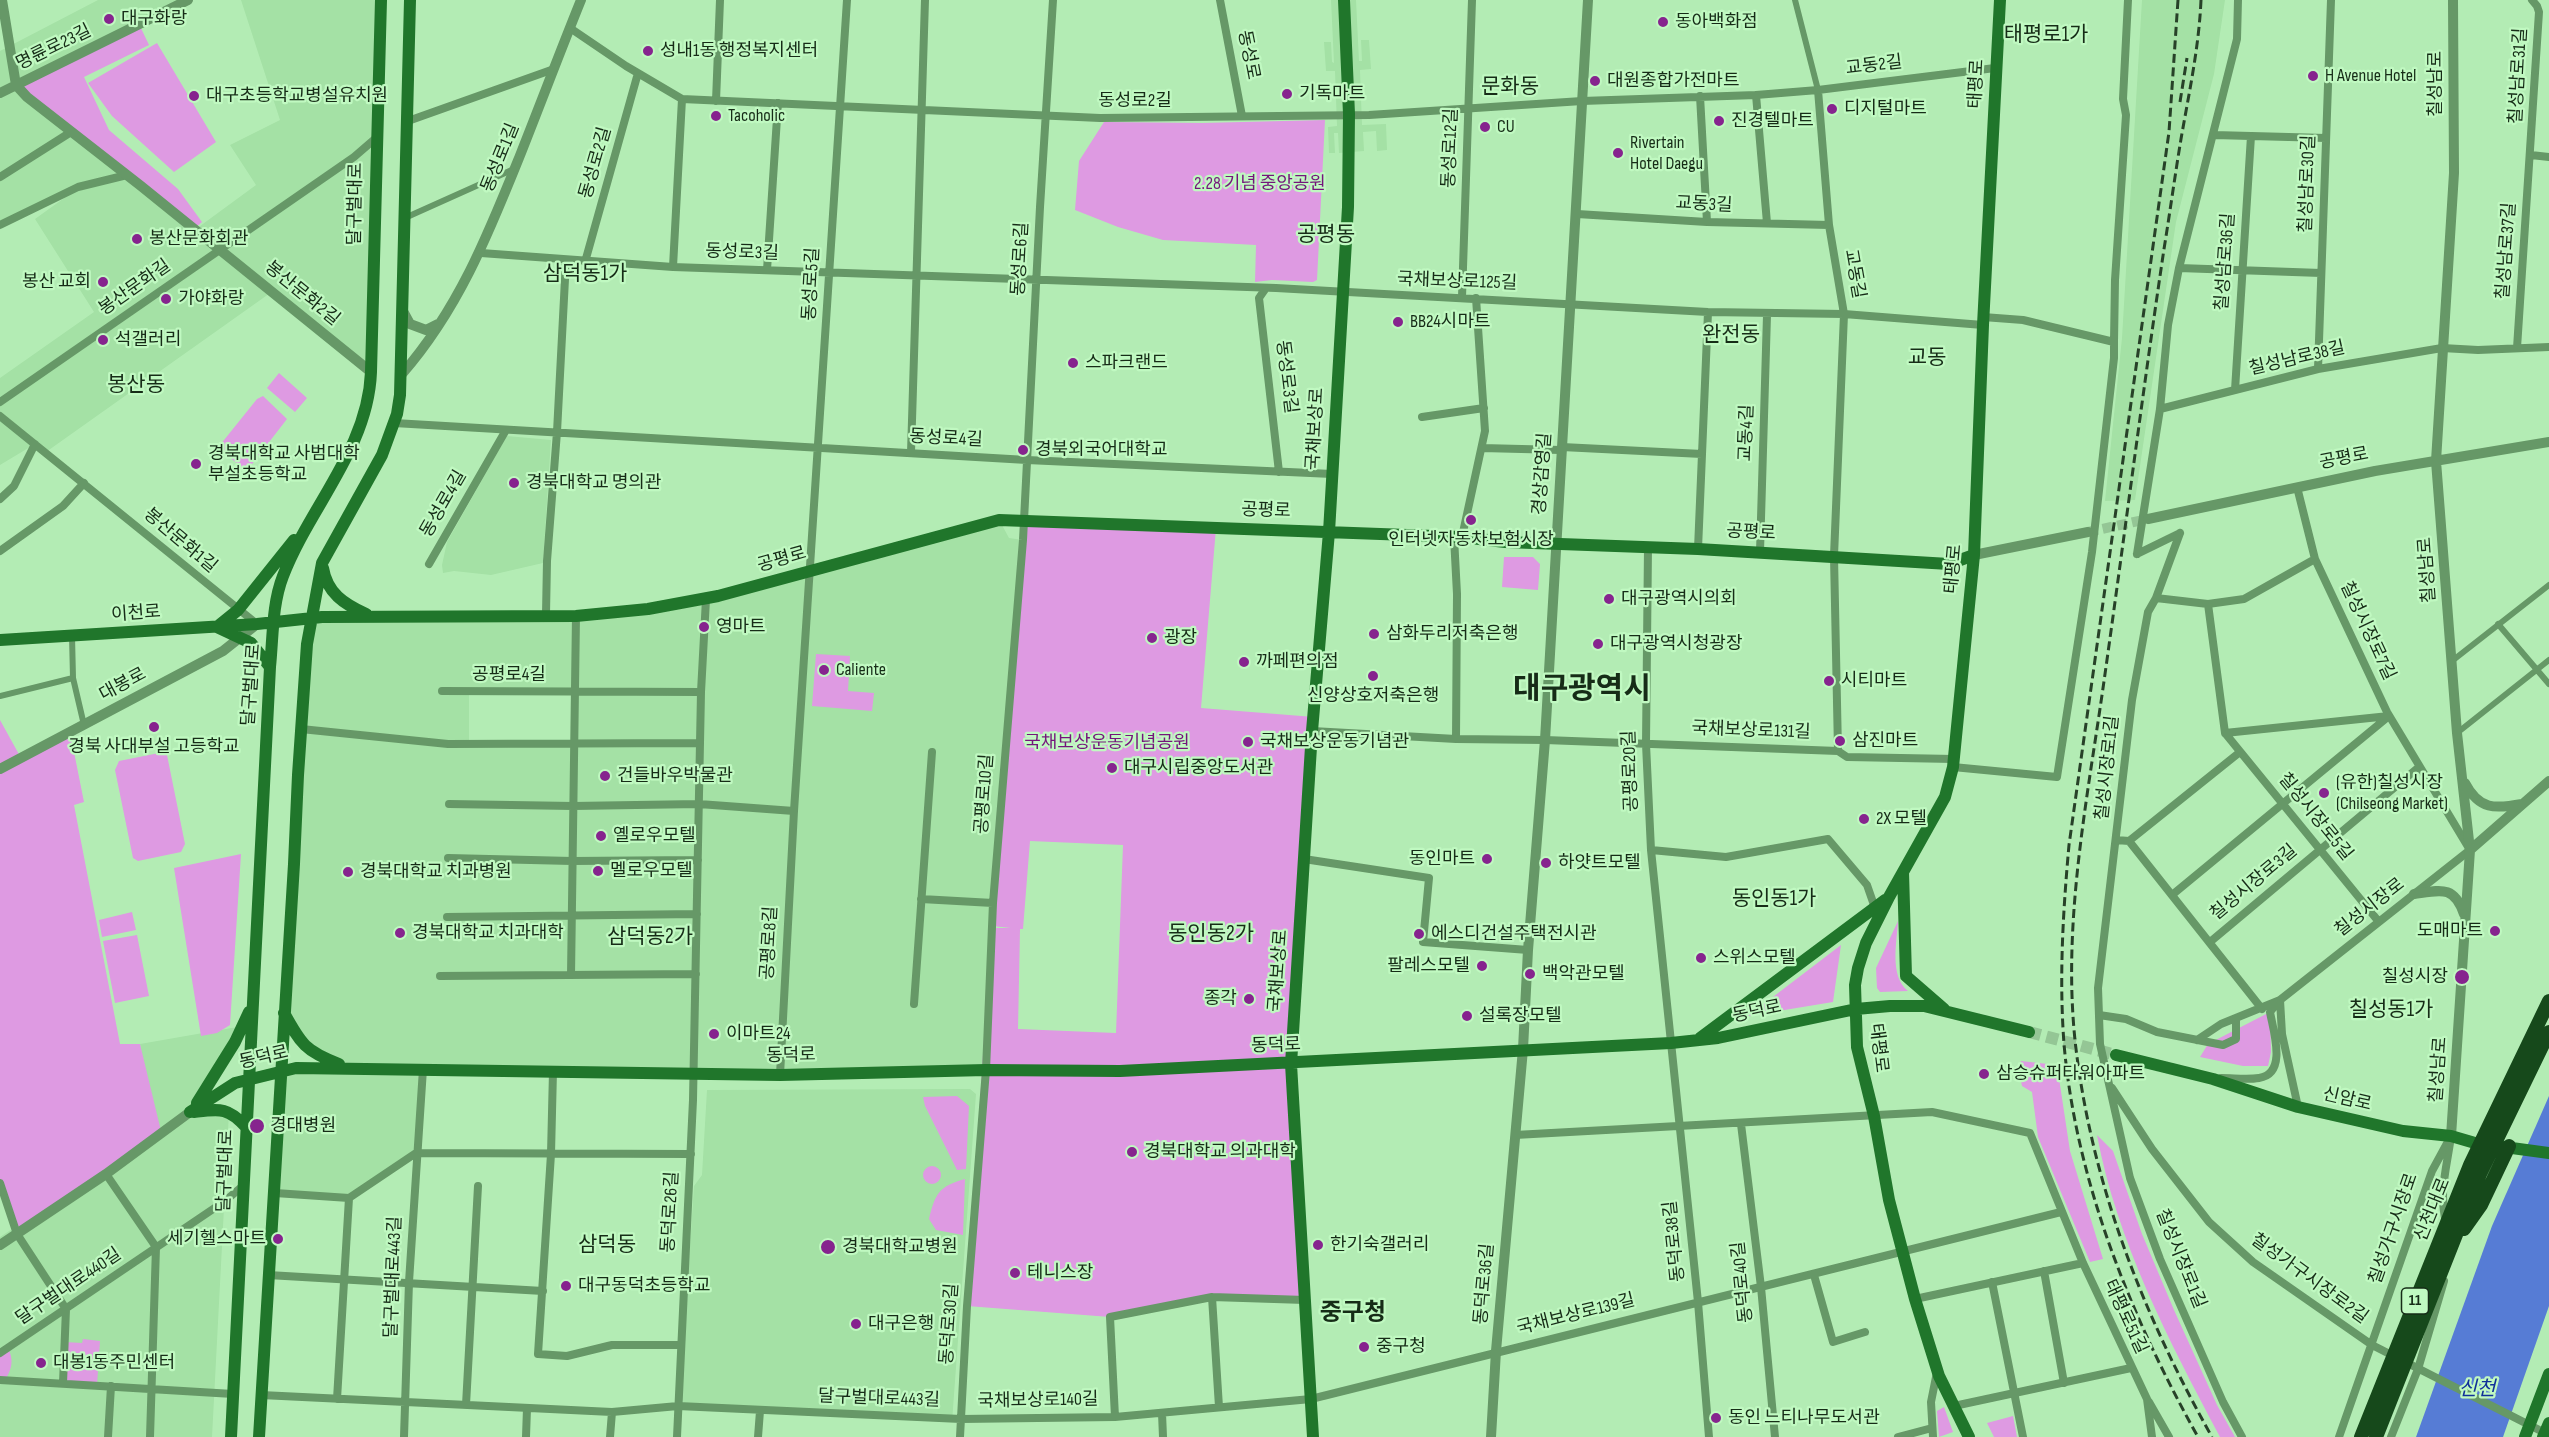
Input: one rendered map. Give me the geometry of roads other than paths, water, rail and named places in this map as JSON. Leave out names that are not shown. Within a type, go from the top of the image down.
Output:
[{"type":"highway","name":"신천대로","points":[[2361,1437],[2470,1165],[2549,1001]]},
{"type":"highway","name":"신천대로","points":[[2376,1437],[2480,1174],[2549,1032]]},
{"type":"highway","points":[[2451,1259],[2464,1229],[2481,1205],[2509,1146]]},
{"type":"main road","name":"달구벌대로","points":[[231,1437],[248,1078],[274,621],[282,578],[311,517],[352,449],[367,409],[371,372],[375,138],[381,0]]},
{"type":"main road","points":[[259,1437],[301,729],[311,618],[322,563],[382,455],[394,423],[400,395],[407,217],[411,0]]},
{"type":"main road","name":"국채보상로","points":[[1313,1437],[1291,1064],[1312,731],[1329,531],[1348,207],[1349,114],[1344,0]]},
{"type":"main road","name":"태평로","points":[[1969,1437],[1937,1369],[1915,1299],[1889,1200],[1874,1116],[1857,1047],[1855,985],[1866,943],[1945,797],[1953,763],[1974,555],[1983,321],[2000,0]]},
{"type":"main road","points":[[270,667],[260,652],[240,637],[217,627],[238,610],[311,517]]},
{"type":"main road","name":"공평로","points":[[274,621],[373,616],[546,614],[576,616],[648,609],[706,599],[999,520],[1329,531],[1555,544],[1760,552],[1949,564],[1974,555]]},
{"type":"main road","points":[[322,563],[324,579],[335,596],[348,606],[373,616]]},
{"type":"main road","name":"이천로","points":[[0,640],[217,627],[274,621]]},
{"type":"main road","points":[[1903,871],[1906,976],[1947,1011]]},
{"type":"main road","points":[[1697,1040],[1889,897]]},
{"type":"main road","points":[[190,1112],[204,1094],[235,1042],[253,1003]]},
{"type":"main road","points":[[1856,1009],[1924,1005],[2029,1032]]},
{"type":"main road","name":"동덕로","points":[[190,1112],[248,1078],[296,1068],[780,1075],[986,1070],[1120,1071],[1671,1043],[1718,1038],[1856,1009]]},
{"type":"main road","points":[[284,1013],[297,1036],[311,1052],[346,1067]]},
{"type":"main road","name":"신암로","points":[[2116,1055],[2213,1078],[2298,1107],[2403,1131],[2451,1136],[2475,1143],[2549,1153]]},
{"type":"main road","points":[[190,1112],[219,1110],[229,1112],[246,1127]]},
{"type":"main road","points":[[2525,1437],[2549,1374]]},
{"type":"main road","points":[[2543,1437],[2549,1423]]},
{"type":"street","points":[[2,0],[16,85]]},
{"type":"street","name":"명륜로23길","points":[[0,93],[188,0]]},
{"type":"street","name":"동성로1길","points":[[402,374],[423,350],[481,253],[581,0]]},
{"type":"street","points":[[716,100],[720,0]]},
{"type":"street","name":"동성로5길","points":[[809,571],[838,106],[847,0]]},
{"type":"street","points":[[911,453],[925,0]]},
{"type":"street","name":"동성로6길","points":[[1023,520],[1053,0]]},
{"type":"street","name":"동성로","points":[[1220,0],[1242,116]]},
{"type":"street","name":"동성로12길","points":[[1462,297],[1472,0]]},
{"type":"street","name":"경상감영길","points":[[1523,1049],[1528,950],[1545,740],[1588,0]]},
{"type":"street","name":"교동길","points":[[1796,0],[1818,90],[1829,225],[1844,314],[1834,556]]},
{"type":"street","points":[[1571,305],[1767,315],[1844,314],[1983,321],[2023,320],[2114,342],[2115,280],[2127,115],[2124,99],[2128,0]]},
{"type":"street","points":[[2160,409],[2168,325],[2178,267],[2237,39],[2238,0]]},
{"type":"street","name":"칠성남로30길","points":[[2318,369],[2331,0]]},
{"type":"street","name":"칠성남로","points":[[2451,1136],[2470,850],[2457,733],[2436,461],[2454,173],[2453,0]]},
{"type":"street","name":"칠성남로31길","points":[[2530,156],[2539,12],[2532,0]]},
{"type":"street","name":"동성로2길","points":[[570,28],[682,99],[1046,117],[1242,116],[1469,110]]},
{"type":"street","name":"교동2길","points":[[1469,110],[1818,90],[1995,68]]},
{"type":"street","points":[[408,120],[554,69]]},
{"type":"street","name":"동성로2길","points":[[585,261],[638,73]]},
{"type":"street","name":"봉산문화2길","points":[[16,85],[27,97],[371,372]]},
{"type":"street","points":[[1756,94],[1767,224]]},
{"type":"street","points":[[1700,96],[1707,222]]},
{"type":"street","points":[[673,267],[682,99]]},
{"type":"street","points":[[767,270],[778,104]]},
{"type":"street","points":[[0,177],[71,132]]},
{"type":"street","points":[[2214,135],[2326,138]]},
{"type":"street","name":"칠성남로36길","points":[[2235,390],[2251,136]]},
{"type":"street","name":"봉산문화길","points":[[0,402],[354,157],[375,138]]},
{"type":"street","points":[[2530,156],[2549,156]]},
{"type":"street","name":"칠성남로37길","points":[[2517,348],[2530,156]]},
{"type":"street","points":[[407,217],[514,168]]},
{"type":"street","points":[[0,225],[78,188],[127,175]]},
{"type":"street","name":"교동3길","points":[[1577,214],[1707,222],[1829,225]]},
{"type":"street","name":"동성로3길","points":[[481,253],[673,267],[917,274],[1037,281],[1342,292]]},
{"type":"street","points":[[546,614],[547,561],[557,432],[566,260]]},
{"type":"street","points":[[2178,267],[2321,273]]},
{"type":"street","name":"동성로3길","points":[[1266,288],[1259,298],[1279,472]]},
{"type":"street","name":"국채보상로125길","points":[[1342,292],[1462,297],[1571,305]]},
{"type":"street","points":[[1456,739],[1458,537],[1485,431],[1476,298]]},
{"type":"street","points":[[1698,549],[1708,312]]},
{"type":"street","points":[[404,313],[410,324],[426,330],[441,322]]},
{"type":"street","name":"교동4길","points":[[1760,552],[1767,315]]},
{"type":"street","name":"국채보상로131길","points":[[1312,731],[1456,739],[1838,751],[1847,757],[1953,763],[2057,777],[2092,552],[2114,342]]},
{"type":"street","points":[[2442,348],[2478,351],[2549,347]]},
{"type":"street","name":"칠성남로38길","points":[[2160,409],[2318,369],[2442,348]]},
{"type":"street","points":[[1422,417],[1484,408]]},
{"type":"street","name":"칠성시장로1길","points":[[2160,409],[2137,554],[2180,532],[2156,598],[2148,612],[2132,700],[2098,988],[2100,1044],[2130,1178],[2160,1259],[2223,1402],[2242,1437]]},
{"type":"street","name":"봉산문화1길","points":[[0,416],[257,624]]},
{"type":"street","name":"동성로4길","points":[[394,423],[1028,460],[1332,474]]},
{"type":"street","name":"동성로4길","points":[[429,564],[506,430]]},
{"type":"street","name":"공평로","points":[[2148,519],[2297,487],[2549,442]]},
{"type":"street","points":[[0,499],[14,486],[35,444]]},
{"type":"street","points":[[1482,448],[1702,454]]},
{"type":"street","points":[[0,550],[63,506],[84,483]]},
{"type":"street","name":"칠성시장로7길","points":[[2297,487],[2315,559],[2389,716],[2470,850]]},
{"type":"street","name":"공평로10길","points":[[986,1070],[993,903],[1023,520]]},
{"type":"street","name":"공평로","points":[[1974,555],[2088,532]]},
{"type":"street","name":"공평로20길","points":[[1648,547],[1646,744],[1651,850],[1671,1043]]},
{"type":"street","points":[[1834,556],[1838,751]]},
{"type":"street","points":[[2156,598],[2208,604],[2244,599],[2315,559]]},
{"type":"street","name":"공평로8길","points":[[780,1075],[809,571]]},
{"type":"street","points":[[2451,661],[2549,585]]},
{"type":"street","points":[[694,1074],[701,692],[706,599]]},
{"type":"street","points":[[2208,604],[2225,733],[2389,716]]},
{"type":"street","points":[[571,975],[576,616]]},
{"type":"street","name":"대봉로","points":[[0,769],[223,651],[257,624]]},
{"type":"street","points":[[2498,624],[2549,684]]},
{"type":"street","points":[[72,636],[73,678],[84,725]]},
{"type":"street","points":[[2457,733],[2549,660]]},
{"type":"street","points":[[0,696],[73,678]]},
{"type":"street","name":"공평로4길","points":[[442,691],[701,692]]},
{"type":"street","points":[[2172,895],[2389,716]]},
{"type":"street","points":[[301,729],[448,744],[700,743]]},
{"type":"street","name":"칠성시장로5길","points":[[2225,733],[2379,922]]},
{"type":"street","points":[[914,1004],[932,752]]},
{"type":"street","points":[[2116,840],[2129,841],[2240,752]]},
{"type":"street","points":[[2320,850],[2419,767]]},
{"type":"street","points":[[2462,777],[2471,793],[2486,805],[2499,808],[2522,804]]},
{"type":"street","name":"칠성시장로","points":[[2197,1040],[2221,1024],[2280,1000],[2470,850],[2549,781]]},
{"type":"street","points":[[449,804],[573,806],[699,804],[794,812]]},
{"type":"street","points":[[1651,850],[1726,857],[1828,839],[1867,885],[1875,908]]},
{"type":"street","name":"칠성시장로3길","points":[[2129,841],[2262,1009]]},
{"type":"street","name":"칠성시장로3길","points":[[2210,942],[2320,850]]},
{"type":"street","points":[[448,858],[572,861],[698,860]]},
{"type":"street","points":[[1304,859],[1429,878],[1423,942],[1528,950]]},
{"type":"street","points":[[2415,894],[2437,891],[2452,894],[2458,900],[2466,919]]},
{"type":"street","points":[[921,899],[993,903]]},
{"type":"street","points":[[447,917],[697,914]]},
{"type":"street","points":[[440,976],[696,974]]},
{"type":"street","points":[[2280,1000],[2282,1034],[2298,1107]]},
{"type":"street","name":"신암로","points":[[2213,1078],[2262,1078],[2270,1072],[2276,1064],[2277,1054],[2270,1012],[2280,1000]]},
{"type":"street","points":[[2099,1014],[2126,1018],[2157,1032],[2223,1045],[2236,1039],[2236,1019]]},
{"type":"street","name":"동덕로38길","points":[[1671,1043],[1698,1302],[1709,1437]]},
{"type":"street","name":"동덕로36길","points":[[1491,1437],[1496,1351],[1523,1049]]},
{"type":"street","points":[[416,1153],[423,1069]]},
{"type":"street","name":"동덕로30길","points":[[960,1437],[986,1070]]},
{"type":"street","points":[[553,1071],[551,1154],[538,1354],[567,1356],[612,1345],[680,1345]]},
{"type":"street","name":"동덕로26길","points":[[677,1437],[694,1074]]},
{"type":"street","name":"칠성가구시장로2길","points":[[2109,1082],[2152,1149],[2209,1222],[2253,1262],[2372,1345],[2549,1435]]},
{"type":"street","name":"동덕로","points":[[0,1245],[106,1174],[190,1112]]},
{"type":"street","name":"태평로51길","points":[[1874,1116],[1932,1113],[2030,1133],[2083,1263],[2147,1399],[2152,1437]]},
{"type":"street","points":[[1515,1135],[1874,1116]]},
{"type":"street","name":"동덕로40길","points":[[1742,1124],[1761,1287],[1775,1437]]},
{"type":"street","points":[[2391,1437],[2418,1369],[2451,1259],[2449,1234],[2442,1207],[2442,1187],[2451,1136]]},
{"type":"street","name":"칠성가구시장로","points":[[2339,1437],[2432,1171],[2451,1136]]},
{"type":"street","points":[[275,1193],[349,1198],[416,1153],[551,1154]]},
{"type":"street","name":"달구벌대로443길","points":[[405,1403],[416,1153]]},
{"type":"street","name":"동덕로26길","points":[[551,1154],[691,1154]]},
{"type":"street","points":[[106,1174],[156,1247],[150,1437]]},
{"type":"street","points":[[0,1183],[17,1234],[66,1309],[63,1383]]},
{"type":"street","name":"달구벌대로440길","points":[[0,1353],[225,1201],[244,1185]]},
{"type":"street","points":[[466,1405],[478,1186]]},
{"type":"street","points":[[337,1399],[349,1198]]},
{"type":"street","points":[[1903,1253],[2061,1212]]},
{"type":"street","name":"국채보상로139길","points":[[1311,1399],[1496,1351],[1903,1253]]},
{"type":"street","points":[[1915,1299],[2083,1263]]},
{"type":"street","points":[[2044,1271],[2064,1383]]},
{"type":"street","points":[[268,1275],[543,1291]]},
{"type":"street","points":[[1814,1275],[1833,1341],[1865,1332]]},
{"type":"street","points":[[1992,1282],[2023,1437]]},
{"type":"street","points":[[1219,1407],[1212,1297],[1305,1300]]},
{"type":"street","name":"국채보상로140길","points":[[1115,1417],[1110,1317],[1212,1297]]},
{"type":"street","points":[[1954,1406],[2131,1368]]},
{"type":"street","points":[[1898,1437],[1933,1432],[1931,1401],[1937,1369]]},
{"type":"street","points":[[0,1380],[233,1394]]},
{"type":"street","points":[[108,1437],[111,1386]]},
{"type":"street","name":"달구벌대로443길","points":[[261,1395],[612,1412],[678,1406],[961,1419]]},
{"type":"street","name":"국채보상로140길","points":[[961,1419],[1115,1417],[1311,1399]]},
{"type":"street","points":[[2147,1399],[2169,1437]]},
{"type":"street","points":[[404,1437],[405,1403]]},
{"type":"street","points":[[526,1437],[527,1408]]},
{"type":"street","points":[[758,1437],[760,1411]]},
{"type":"street","points":[[610,1437],[612,1412]]},
{"type":"street","points":[[1162,1413],[1163,1437]]},
{"type":"water","name":"신천","points":[[2549,1096],[2549,1306],[2503,1437],[2416,1437],[2492,1226]]},
{"type":"tunnel","points":[[2088,532],[2148,519]]},
{"type":"tunnel","points":[[2029,1032],[2116,1055]]},
{"type":"railway","points":[[2178,0],[2169,132],[2069,845],[2063,920],[2062,994],[2064,1044],[2070,1096],[2094,1197],[2129,1296],[2150,1344],[2198,1437]]},
{"type":"railway","points":[[2201,0],[2196,53],[2164,249],[2084,814],[2074,908],[2072,1002],[2084,1101],[2109,1201],[2125,1250],[2164,1345],[2212,1437]]},
{"type":"railway","points":[[2180,102],[2187,58]]},
{"type":"place","name":"대구화랑","points":[[109,19]]},
{"type":"place","name":"동아백화점","points":[[1663,22]]},
{"type":"place","name":"성내1동 행정복지센터","points":[[648,51]]},
{"type":"place","name":"H Avenue Hotel","points":[[2313,76]]},
{"type":"place","name":"대원종합가전마트","points":[[1595,81]]},
{"type":"place","name":"기독마트","points":[[1287,94]]},
{"type":"place","name":"대구초등학교병설유치원","points":[[194,96]]},
{"type":"place","name":"디지털마트","points":[[1832,109]]},
{"type":"place","name":"Tacoholic","points":[[716,116]]},
{"type":"place","name":"진경텔마트","points":[[1719,121]]},
{"type":"place","name":"CU","points":[[1485,127]]},
{"type":"place","name":"Rivertain Hotel Daegu","points":[[1618,153]]},
{"type":"place","name":"봉산문화회관","points":[[137,239]]},
{"type":"place","name":"봉산 교회","points":[[103,282]]},
{"type":"place","name":"가야화랑","points":[[166,299]]},
{"type":"place","name":"BB24시마트","points":[[1398,322]]},
{"type":"place","name":"석갤러리","points":[[103,340]]},
{"type":"place","name":"스파크랜드","points":[[1073,363]]},
{"type":"place","name":"경북외국어대학교","points":[[1023,450]]},
{"type":"place","name":"경북대학교 사범대학 부설초등학교","points":[[196,464]]},
{"type":"place","name":"경북대학교 명의관","points":[[514,483]]},
{"type":"place","name":"인터넷자동차보험시장","points":[[1471,520]]},
{"type":"place","name":"대구광역시의회","points":[[1609,599]]},
{"type":"place","name":"영마트","points":[[704,627]]},
{"type":"place","name":"삼화두리저축은행","points":[[1374,634]]},
{"type":"place","name":"광장","points":[[1152,638]]},
{"type":"place","name":"대구광역시청광장","points":[[1598,644]]},
{"type":"place","name":"까페편의점","points":[[1244,662]]},
{"type":"place","name":"Caliente","points":[[824,670]]},
{"type":"place","name":"신양상호저축은행","points":[[1373,676]]},
{"type":"place","name":"시티마트","points":[[1829,681]]},
{"type":"place","name":"경북 사대부설 고등학교","points":[[154,727]]},
{"type":"place","name":"삼진마트","points":[[1840,741]]},
{"type":"place","name":"국채보상운동기념관","points":[[1248,742]]},
{"type":"place","name":"대구시립중앙도서관","points":[[1112,768]]},
{"type":"place","name":"건들바우박물관","points":[[605,776]]},
{"type":"place","name":"(유한)칠성시장 (Chilseong Market)","points":[[2324,793]]},
{"type":"place","name":"2X 모텔","points":[[1864,819]]},
{"type":"place","name":"옐로우모텔","points":[[601,836]]},
{"type":"place","name":"동인마트","points":[[1487,859]]},
{"type":"place","name":"하얏트모텔","points":[[1546,863]]},
{"type":"place","name":"멜로우모텔","points":[[598,871]]},
{"type":"place","name":"경북대학교 치과병원","points":[[348,872]]},
{"type":"place","name":"도매마트","points":[[2495,931]]},
{"type":"place","name":"경북대학교 치과대학","points":[[400,933]]},
{"type":"place","name":"에스디건설주택전시관","points":[[1419,934]]},
{"type":"place","name":"스위스모텔","points":[[1701,958]]},
{"type":"place","name":"팔레스모텔","points":[[1482,966]]},
{"type":"place","name":"백악관모텔","points":[[1530,974]]},
{"type":"place","name":"칠성시장","points":[[2462,977]]},
{"type":"place","name":"종각","points":[[1249,999]]},
{"type":"place","name":"설록장모텔","points":[[1467,1016]]},
{"type":"place","name":"이마트24","points":[[714,1034]]},
{"type":"place","name":"삼승슈퍼타워아파트","points":[[1984,1074]]},
{"type":"place","name":"경대병원","points":[[257,1126]]},
{"type":"place","name":"경북대학교 의과대학","points":[[1132,1152]]},
{"type":"place","name":"세기헬스마트","points":[[278,1239]]},
{"type":"place","name":"한기숙갤러리","points":[[1318,1245]]},
{"type":"place","name":"경북대학교병원","points":[[828,1247]]},
{"type":"place","name":"테니스장","points":[[1015,1273]]},
{"type":"place","name":"대구동덕초등학교","points":[[566,1286]]},
{"type":"place","name":"대구은행","points":[[856,1324]]},
{"type":"place","name":"중구청","points":[[1364,1347]]},
{"type":"place","name":"대봉1동주민센터","points":[[41,1363]]},
{"type":"place","name":"동인 느티나무도서관","points":[[1716,1418]]},
{"type":"district","name":"태평로1가","points":[[2046,36]]},
{"type":"district","name":"문화동","points":[[1510,88]]},
{"type":"district","name":"공평동","points":[[1326,236]]},
{"type":"district","name":"삼덕동1가","points":[[585,275]]},
{"type":"district","name":"완전동","points":[[1731,336]]},
{"type":"district","name":"교동","points":[[1927,359]]},
{"type":"district","name":"봉산동","points":[[136,386]]},
{"type":"district","name":"대구광역시","points":[[1582,690]]},
{"type":"district","name":"동인동1가","points":[[1774,900]]},
{"type":"district","name":"동인동2가","points":[[1211,935]]},
{"type":"district","name":"삼덕동2가","points":[[650,938]]},
{"type":"district","name":"칠성동1가","points":[[2391,1011]]},
{"type":"district","name":"삼덕동","points":[[607,1246]]},
{"type":"district","name":"중구청","points":[[1353,1314]]},
{"type":"park label","name":"2.28 기념 중앙공원","points":[[1260,184]]},
{"type":"park label","name":"국채보상운동기념공원","points":[[1107,743]]}]
